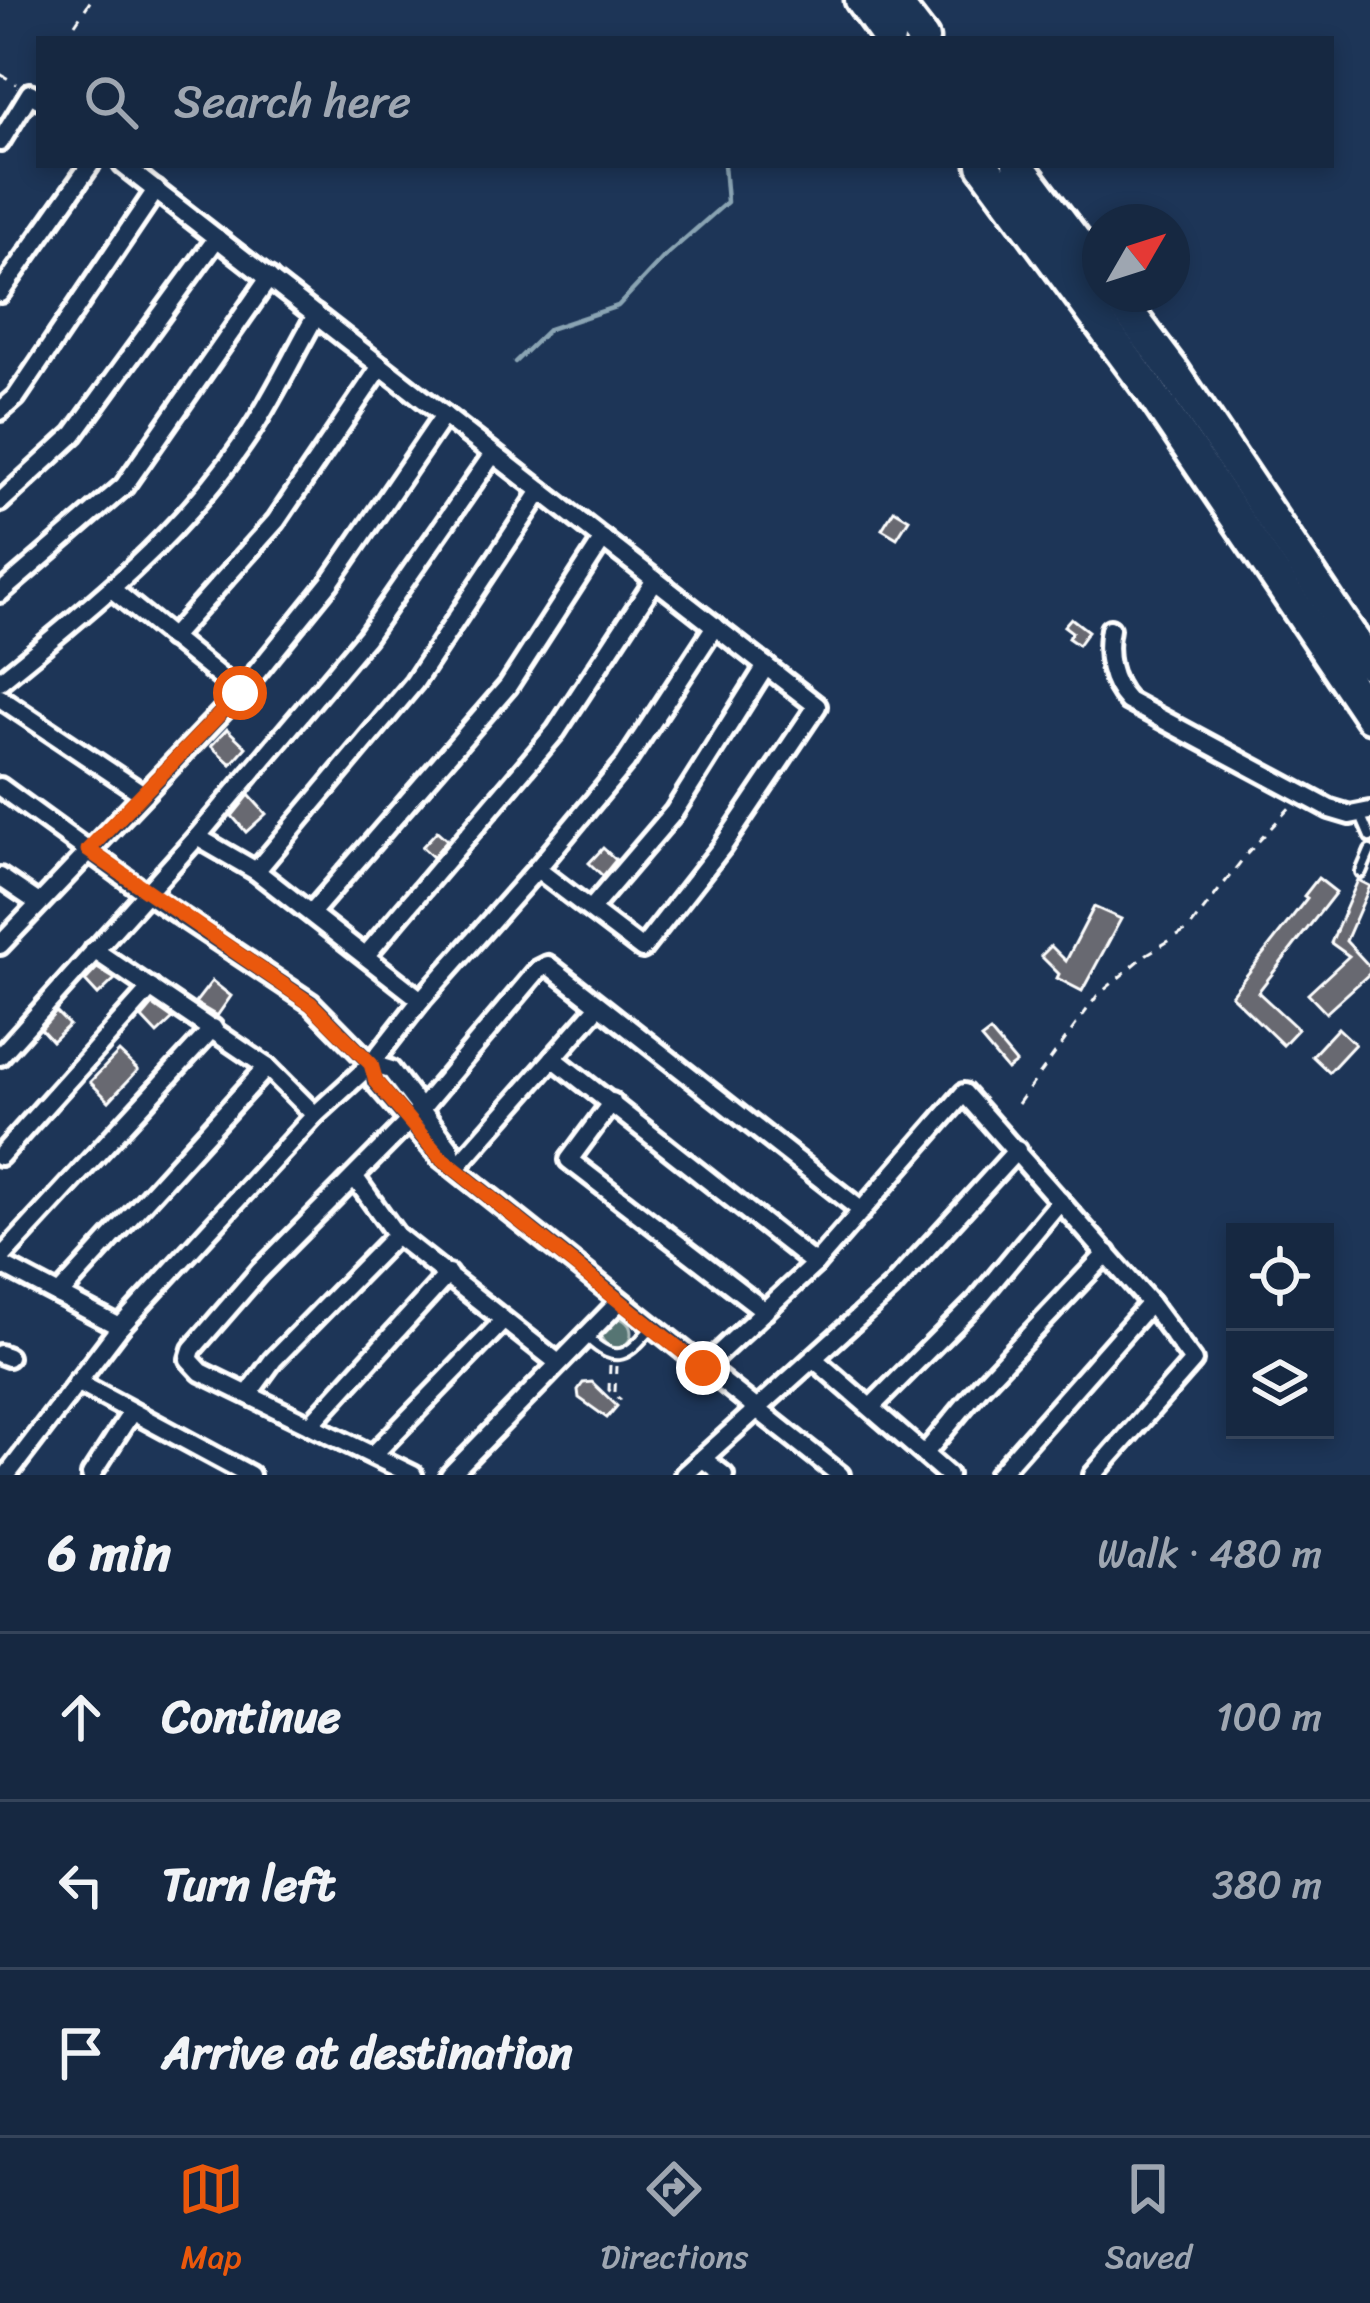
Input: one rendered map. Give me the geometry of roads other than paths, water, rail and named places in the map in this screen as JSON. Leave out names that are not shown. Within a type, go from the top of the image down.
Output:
[{"type":"highway","points":[[861,0],[888,36]]},
{"type":"highway","points":[[893,0],[921,36]]},
{"type":"highway","points":[[985,168],[1149,389],[1370,716]]},
{"type":"highway","points":[[1020,168],[1082,250]]},
{"type":"highway","points":[[1129,312],[1370,664]]},
{"type":"street","points":[[0,142],[35,96]]},
{"type":"street","points":[[0,293],[88,168]]},
{"type":"street","points":[[127,168],[817,706],[722,847],[642,949],[537,869]]},
{"type":"street","points":[[0,411],[16,398],[156,190]]},
{"type":"street","points":[[0,502],[74,434],[218,238]]},
{"type":"street","points":[[0,592],[124,486],[269,278]]},
{"type":"street","points":[[0,681],[113,590],[182,518],[243,443],[316,315]]},
{"type":"street","points":[[171,638],[276,521],[381,366]]},
{"type":"street","points":[[0,945],[240,693],[330,582],[444,415]]},
{"type":"street","points":[[0,1056],[366,637],[494,454]]},
{"type":"street","points":[[256,871],[414,683],[541,491]]},
{"type":"street","points":[[312,912],[508,686],[603,539]]},
{"type":"street","points":[[366,955],[556,731],[655,580]]},
{"type":"street","points":[[113,590],[240,693]]},
{"type":"street","points":[[7,1475],[120,1327],[315,1115],[371,1064],[537,869],[625,763],[715,626]]},
{"type":"street","points":[[1111,629],[1107,646],[1113,677],[1117,690],[1128,700],[1304,796],[1344,814],[1365,813]]},
{"type":"street","points":[[591,909],[674,812],[766,666]]},
{"type":"street","points":[[0,698],[142,794]]},
{"type":"street","points":[[0,788],[311,1004],[371,1064],[376,1082],[415,1115],[440,1157],[840,1475]]},
{"type":"street","points":[[196,837],[256,871],[421,1000]]},
{"type":"street","points":[[0,878],[38,902]]},
{"type":"street","points":[[94,950],[267,1067],[315,1115]]},
{"type":"street","points":[[413,1475],[201,1372],[189,1359],[192,1349],[259,1272],[356,1179],[538,970],[548,965],[862,1211]]},
{"type":"street","points":[[0,1156],[151,988]]},
{"type":"street","points":[[456,1168],[598,1007]]},
{"type":"street","points":[[120,1327],[0,1262],[213,1028]]},
{"type":"street","points":[[554,1058],[815,1264]]},
{"type":"street","points":[[59,1295],[267,1067]]},
{"type":"street","points":[[703,1368],[815,1264],[964,1093],[1107,1252],[1193,1361],[1093,1475]]},
{"type":"street","points":[[612,1102],[568,1160],[765,1311]]},
{"type":"street","points":[[684,1475],[891,1288],[1017,1150]]},
{"type":"street","points":[[356,1179],[396,1235],[557,1362]]},
{"type":"street","points":[[872,1407],[976,1302],[1060,1201]]},
{"type":"street","points":[[249,1393],[273,1360],[396,1235]]},
{"type":"street","points":[[926,1452],[1107,1252]]},
{"type":"street","points":[[310,1425],[448,1274]]},
{"type":"street","points":[[450,1475],[620,1301]]},
{"type":"street","points":[[998,1475],[1150,1303]]},
{"type":"street","points":[[373,1456],[503,1321]]},
{"type":"street","points":[[814,1359],[948,1475]]},
{"type":"street","points":[[77,1382],[250,1475]]},
{"type":"street","points":[[94,1474],[130,1413]]},
{"type":"street","points":[[703,1459],[724,1475]]},
{"type":"lane","points":[[1365,813],[1370,837]]},
{"type":"lane","points":[[1361,872],[1370,851]]},
{"type":"lane","points":[[586,1336],[614,1355],[632,1350],[652,1327]]},
{"type":"waterway","points":[[515,362],[549,329],[618,306],[663,258],[727,202],[724,168]]}]
